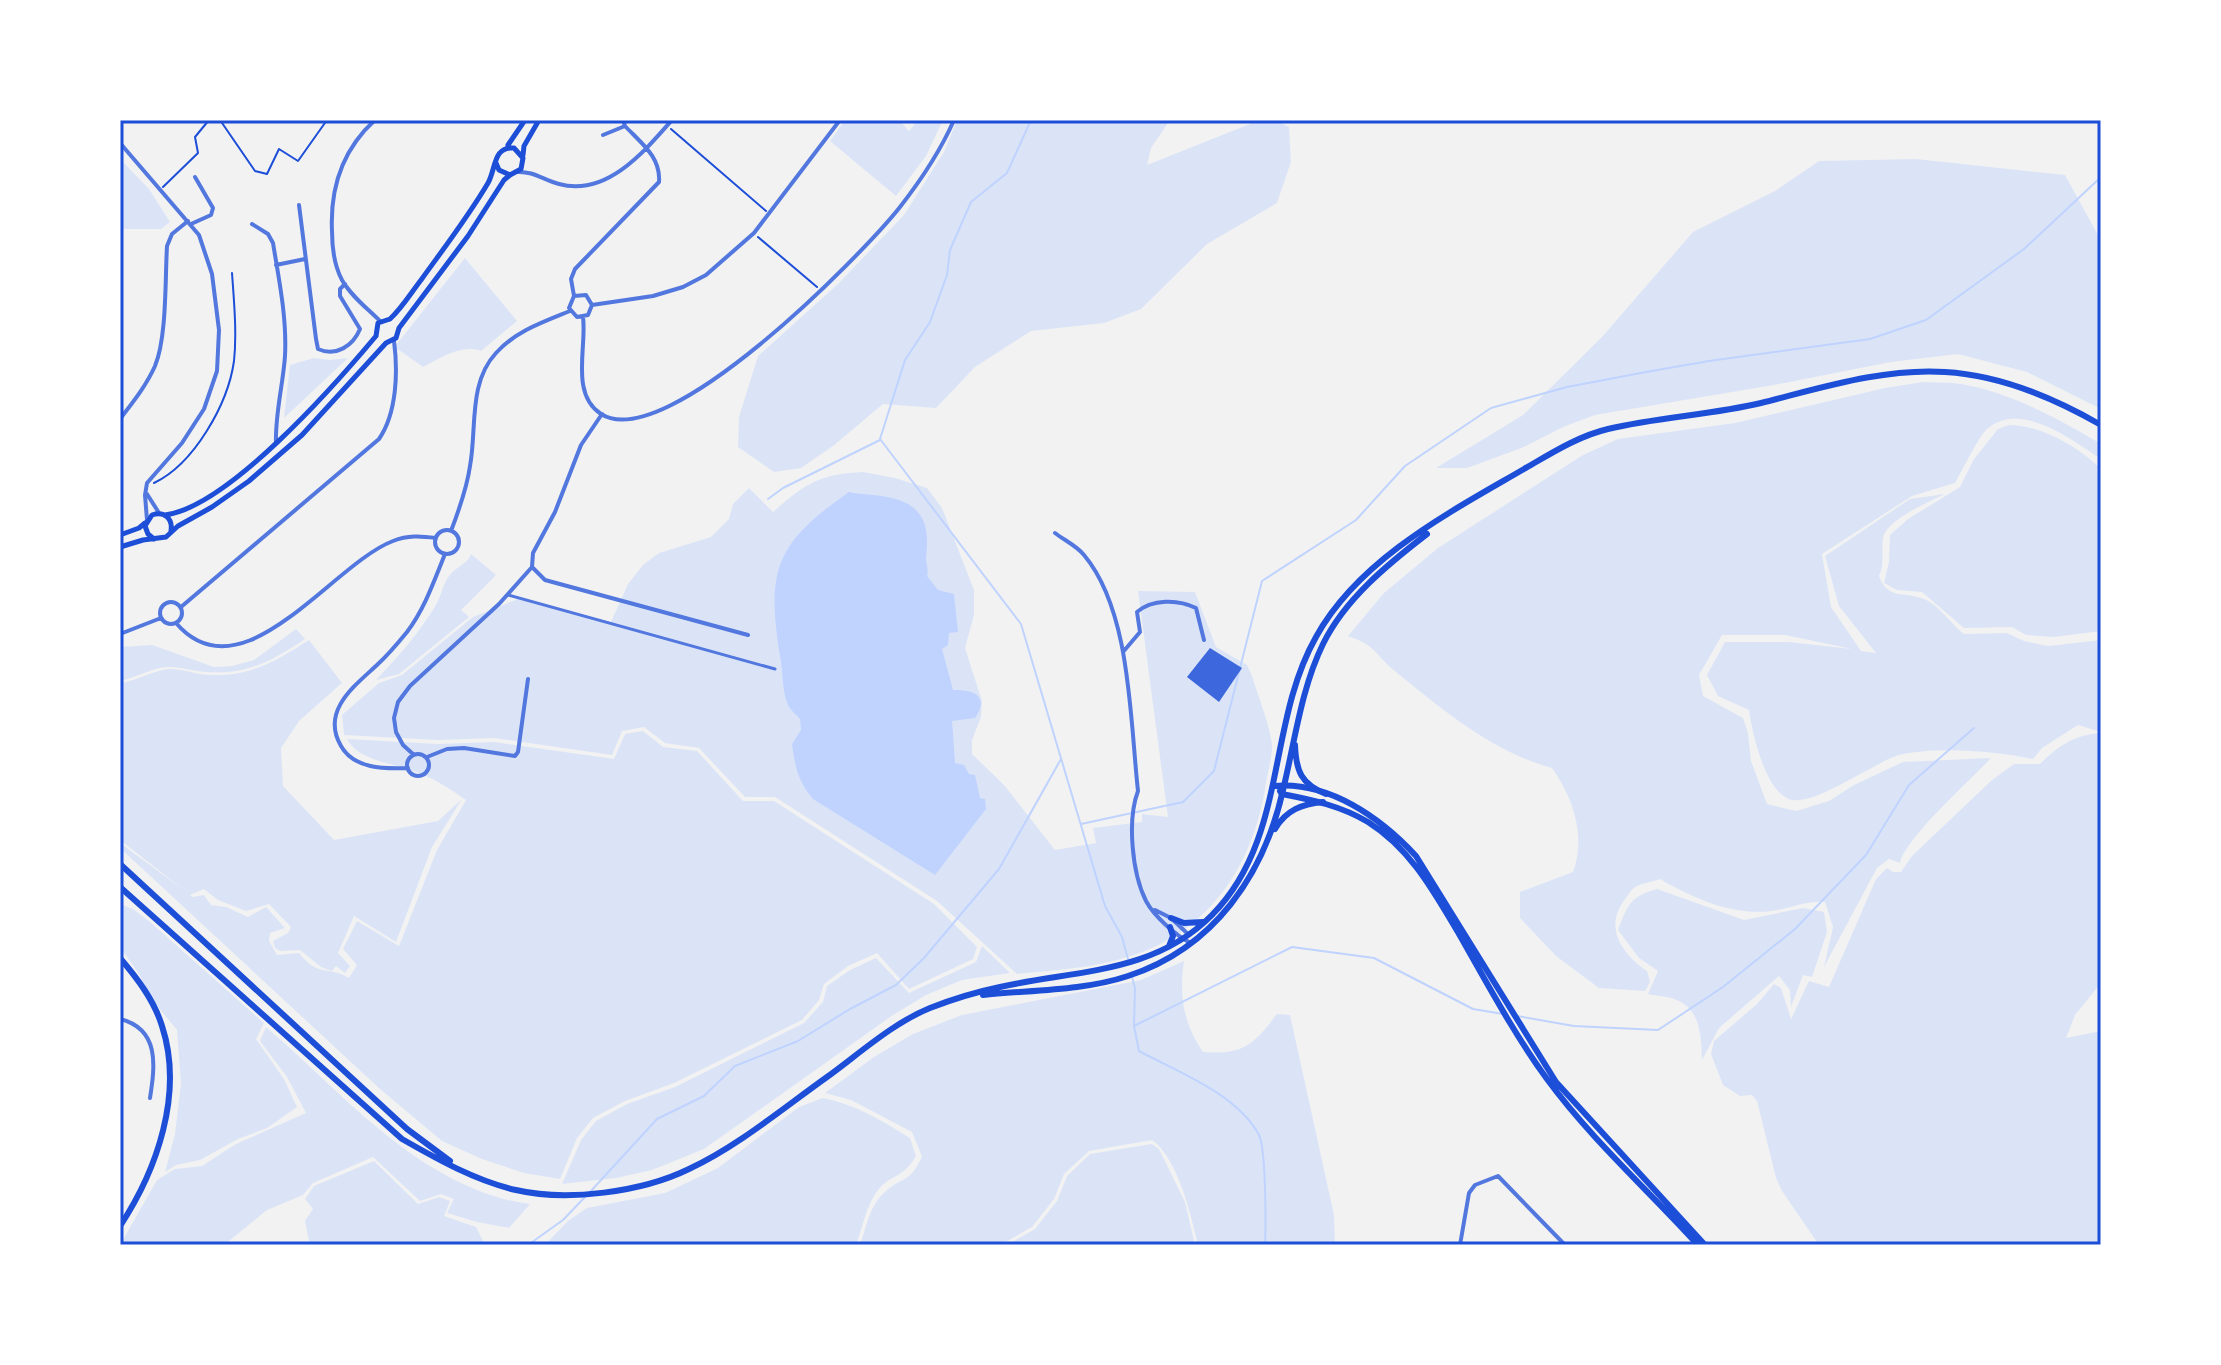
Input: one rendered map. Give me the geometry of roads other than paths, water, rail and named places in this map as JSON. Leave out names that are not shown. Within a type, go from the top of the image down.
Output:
[{"type":"main road","points":[[386,343],[376,336],[375,330],[380,321],[390,319],[459,230],[492,177],[499,152],[525,120]]},
{"type":"main road","points":[[120,547],[166,537],[231,495],[265,468],[324,412],[386,343],[394,341],[399,328],[468,236],[504,180],[514,174],[523,158],[524,146],[539,120]]},
{"type":"main road","points":[[506,147],[517,149],[523,158]]},
{"type":"main road","points":[[496,163],[502,173],[514,174]]},
{"type":"main road","points":[[390,319],[399,328]]},
{"type":"main road","points":[[120,535],[139,528],[152,515],[182,511],[242,472],[276,443],[376,336]]},
{"type":"main road","points":[[120,887],[402,1139],[474,1175],[516,1190],[557,1194],[595,1193],[634,1187],[686,1171],[733,1144],[924,1010],[1002,986],[1121,967],[1186,937],[1206,921],[1231,893],[1259,842],[1274,786],[1292,693],[1316,636],[1331,614],[1391,554],[1465,503],[1579,439],[1605,429],[1754,404],[1862,379],[1941,371],[1989,378],[2041,396],[2101,425]]},
{"type":"main road","points":[[964,997],[1127,977],[1171,957],[1209,930],[1239,895],[1259,863],[1269,839],[1313,667],[1325,640],[1348,608],[1394,559],[1465,503]]},
{"type":"main road","points":[[162,514],[170,520],[171,531]]},
{"type":"main road","points":[[146,521],[146,530],[155,539]]},
{"type":"main road","points":[[1295,737],[1299,774],[1303,781],[1380,822],[1416,856],[1556,1082],[1705,1245]]},
{"type":"main road","points":[[1274,786],[1285,785],[1326,794]]},
{"type":"main road","points":[[1274,786],[1282,794],[1323,802],[1366,821],[1410,859],[1433,890],[1525,1046],[1558,1094],[1698,1245]]},
{"type":"main road","points":[[1269,839],[1288,813],[1303,805],[1323,802]]},
{"type":"main road","points":[[120,864],[407,1129],[474,1175]]},
{"type":"main road","points":[[1171,918],[1184,923],[1206,921]]},
{"type":"main road","points":[[1168,947],[1172,941],[1170,927]]},
{"type":"main road","points":[[120,958],[142,986],[158,1014],[167,1045],[169,1068],[166,1109],[156,1155],[133,1206],[120,1226]]},
{"type":"street","points":[[375,120],[348,153],[334,188],[332,247],[345,284],[380,321]]},
{"type":"street","points":[[514,174],[533,173],[558,184],[592,184],[615,176],[672,120]]},
{"type":"street","points":[[592,305],[641,298],[683,287],[730,257],[754,233],[840,120]]},
{"type":"street","points":[[583,317],[583,382],[587,398],[602,414],[614,419],[644,416],[682,399],[756,350],[821,291],[899,207],[942,148],[954,120]]},
{"type":"street","points":[[574,296],[586,295],[592,305],[590,313],[583,317],[570,311],[569,304],[574,296],[571,279],[575,269],[659,182],[657,161],[624,123],[603,135]]},
{"type":"street","points":[[120,143],[199,235],[212,274],[219,330],[217,371],[204,409],[146,487],[146,521]]},
{"type":"street","points":[[523,158],[533,173]]},
{"type":"street","points":[[120,419],[142,392],[156,363],[167,246],[172,234],[190,222],[211,215],[213,208],[195,177]]},
{"type":"street","points":[[299,205],[316,339],[318,349],[323,352],[340,350],[357,337],[360,329],[340,296],[340,289],[345,284]]},
{"type":"street","points":[[252,224],[268,234],[273,243],[286,332],[282,388],[275,425],[276,443]]},
{"type":"street","points":[[276,265],[306,258]]},
{"type":"street","points":[[451,531],[465,490],[473,447],[477,396],[486,365],[497,351],[518,334],[570,311]]},
{"type":"street","points":[[181,607],[379,439],[386,426],[393,397],[394,341]]},
{"type":"street","points":[[414,755],[403,745],[396,732],[394,718],[398,702],[410,686],[508,595],[532,567],[533,553],[555,512],[581,445],[602,414]]},
{"type":"street","points":[[146,487],[149,500],[162,514]]},
{"type":"street","points":[[176,623],[182,615],[181,607],[175,602],[166,603],[160,611],[161,618],[167,624],[176,623],[195,639],[211,646],[243,645],[269,631],[385,544],[407,537],[436,538],[442,532],[451,531],[458,537],[458,546],[452,553],[445,554],[437,549],[436,538]]},
{"type":"street","points":[[1055,533],[1082,553],[1100,578],[1114,616],[1123,652],[1138,791],[1132,807],[1135,866],[1147,904],[1170,927],[1186,937]]},
{"type":"street","points":[[408,768],[374,766],[356,761],[342,748],[335,730],[335,720],[349,690],[389,653],[413,623],[427,599],[445,554]]},
{"type":"street","points":[[532,567],[545,580],[748,635]]},
{"type":"street","points":[[508,595],[775,669]]},
{"type":"street","points":[[1123,652],[1140,632],[1137,612],[1146,604],[1185,603],[1196,608],[1204,640]]},
{"type":"street","points":[[120,634],[161,618]]},
{"type":"street","points":[[427,757],[430,768],[425,775],[414,776],[408,768],[408,760],[419,754],[427,757],[447,749],[464,748],[515,756],[528,679]]},
{"type":"street","points":[[1152,909],[1171,918],[1192,943]]},
{"type":"street","points":[[120,1019],[144,1031],[152,1045],[154,1068],[150,1098]]},
{"type":"street","points":[[1460,1245],[1469,1193],[1475,1185],[1498,1176],[1565,1245]]},
{"type":"water","points":[[849,492],[899,500],[917,511],[922,518],[927,536],[927,576],[938,590],[954,594],[958,632],[949,633],[948,645],[942,649],[953,690],[972,692],[980,699],[975,718],[952,721],[955,763],[964,765],[969,774],[975,775],[986,809],[935,875],[813,799],[796,767],[792,744],[801,730],[800,719],[789,707],[785,694],[776,626],[776,579],[791,543],[805,527]]},
{"type":"waterway","points":[[1031,120],[1007,173],[971,202],[950,250],[947,275],[930,322],[905,360],[880,439],[1021,624],[1105,906],[1122,937],[1128,959]]},
{"type":"waterway","points":[[1081,824],[1183,802],[1214,771],[1262,581],[1356,520],[1405,466],[1491,408],[1567,387],[1646,372],[1870,339],[1926,320],[2024,249],[2101,177]]},
{"type":"waterway","points":[[768,499],[783,488],[880,440]]},
{"type":"waterway","points":[[1517,1016],[1574,1026],[1658,1030],[1723,987],[1795,929],[1866,855],[1909,785],[1974,728]]},
{"type":"waterway","points":[[590,1192],[657,1119],[704,1096],[735,1066],[798,1041],[896,985],[924,958],[999,869],[1061,759]]},
{"type":"waterway","points":[[1134,1026],[1292,947],[1374,958],[1473,1009],[1503,1014]]},
{"type":"waterway","points":[[1132,977],[1135,988],[1134,1026],[1139,1051],[1222,1096],[1249,1120],[1259,1135],[1264,1171],[1265,1245]]},
{"type":"waterway","points":[[528,1245],[563,1220],[585,1197]]}]
